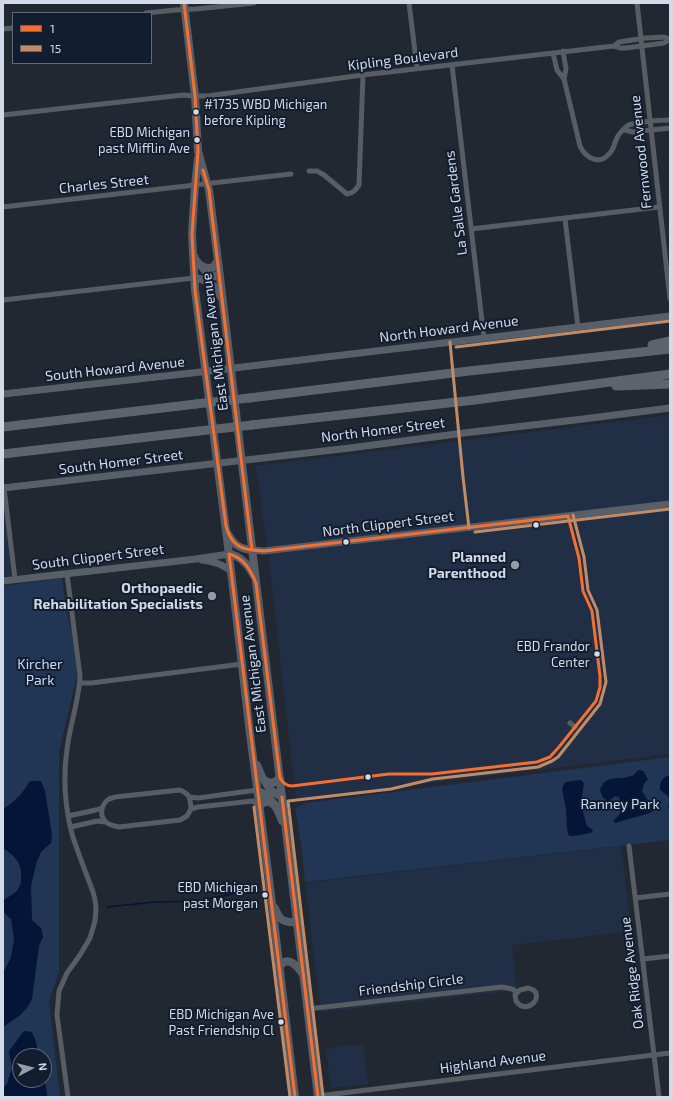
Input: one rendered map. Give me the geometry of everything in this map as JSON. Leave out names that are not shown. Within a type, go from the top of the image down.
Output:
[{"type":"highway","points":[[561,361],[670,341]]},
{"type":"highway","points":[[3,427],[469,371],[670,349]]},
{"type":"highway","points":[[3,454],[476,400],[670,374]]},
{"type":"highway","points":[[564,387],[670,384]]},
{"type":"main road","name":"East Michigan Avenue","points":[[185,6],[195,96],[198,151],[192,234],[195,290],[226,526],[295,1097]]},
{"type":"main road","name":"East Michigan Avenue","points":[[198,151],[208,184],[218,260],[318,1096]]},
{"type":"main road","points":[[192,251],[200,265],[208,273],[215,277],[220,277]]},
{"type":"main road","points":[[200,265],[206,268],[212,268],[218,260]]},
{"type":"main road","points":[[194,278],[209,282],[216,289],[223,301]]},
{"type":"main road","points":[[195,290],[205,284],[211,285],[216,289]]},
{"type":"main road","points":[[226,526],[229,536],[237,546],[243,549],[252,550]]},
{"type":"main road","points":[[229,554],[237,556],[245,562],[256,583]]},
{"type":"main road","points":[[253,755],[263,779],[270,790],[282,796]]},
{"type":"main road","points":[[263,779],[267,782],[273,783],[280,778]]},
{"type":"main road","points":[[257,790],[270,798],[276,807],[286,834]]},
{"type":"main road","points":[[259,806],[267,802],[272,802],[276,807]]},
{"type":"main road","points":[[271,900],[280,918],[286,922],[297,922]]},
{"type":"main road","points":[[279,967],[284,962],[291,962],[303,973]]},
{"type":"street","points":[[152,12],[175,10],[185,6],[196,9],[254,3]]},
{"type":"street","points":[[409,3],[417,68]]},
{"type":"street","name":"Fernwood Avenue","points":[[637,3],[670,299]]},
{"type":"street","name":"Kipling Boulevard","points":[[614,46],[619,42],[640,38],[658,36],[670,39]]},
{"type":"street","name":"Kipling Boulevard","points":[[3,115],[183,95],[195,96],[245,91],[417,68],[614,46],[620,48],[642,46],[664,43],[670,39]]},
{"type":"street","points":[[563,52],[566,69],[564,79]]},
{"type":"street","points":[[553,53],[557,70],[564,79],[580,146],[582,152],[587,157],[592,159],[604,158],[609,154],[617,137],[632,124],[670,120]]},
{"type":"street","name":"La Salle Gardens","points":[[452,65],[484,338]]},
{"type":"street","points":[[309,171],[324,175],[347,194],[355,191],[359,185],[363,75]]},
{"type":"street","points":[[625,130],[633,132],[670,128]]},
{"type":"street","name":"Charles Street","points":[[3,207],[291,174]]},
{"type":"street","points":[[471,229],[659,207]]},
{"type":"street","points":[[565,218],[578,327]]},
{"type":"street","points":[[3,300],[194,278]]},
{"type":"street","name":"North Howard Avenue","points":[[231,368],[670,316]]},
{"type":"street","name":"South Howard Avenue","points":[[3,394],[231,368]]},
{"type":"street","name":"North Homer Street","points":[[241,461],[670,408]]},
{"type":"street","name":"South Homer Street","points":[[4,488],[241,461]]},
{"type":"street","points":[[4,488],[16,579]]},
{"type":"street","name":"North Clippert Street","points":[[252,550],[264,551],[670,504]]},
{"type":"street","name":"South Clippert Street","points":[[3,581],[229,554]]},
{"type":"street","name":"South Clippert Street","points":[[196,559],[216,562],[231,571]]},
{"type":"street","points":[[67,574],[80,667],[80,683],[67,749],[65,784],[68,816],[93,892],[96,909],[95,921],[90,938],[67,973],[59,991],[57,1015],[68,1097]]},
{"type":"street","points":[[80,683],[91,683],[242,664]]},
{"type":"street","points":[[570,723],[575,727]]},
{"type":"street","points":[[68,816],[102,808],[109,799],[115,797],[180,790],[190,797],[198,798],[257,790]]},
{"type":"street","points":[[71,827],[97,821],[106,822],[119,827],[180,820],[187,816],[191,809],[190,797]]},
{"type":"street","points":[[191,809],[253,801],[259,806]]},
{"type":"street","points":[[102,808],[102,815],[106,822]]},
{"type":"street","name":"Oak Ridge Avenue","points":[[629,846],[659,1097]]},
{"type":"street","points":[[635,898],[670,894]]},
{"type":"street","points":[[643,959],[670,956]]},
{"type":"street","name":"Friendship Circle","points":[[307,1009],[502,987],[507,987],[517,992]]},
{"type":"street","name":"Friendship Circle","points":[[531,988],[536,994],[536,1000],[529,1006],[522,1007],[516,1001],[515,995],[517,992],[522,989],[531,988]]},
{"type":"street","name":"Highland Avenue","points":[[318,1096],[670,1053]]},
{"type":"shaded area","points":[[670,415],[670,754],[296,799],[269,560],[256,466]]},
{"type":"shaded area","points":[[3,499],[12,576],[3,577]]},
{"type":"shaded area","points":[[638,770],[643,771],[648,779],[644,784],[642,791],[646,798],[653,804],[654,810],[650,813],[615,823],[613,821],[619,815],[623,806],[619,797],[615,796],[609,801],[603,798],[600,790],[606,781],[634,775]]},
{"type":"shaded area","points":[[670,775],[670,809],[668,807],[668,797],[660,790],[660,785],[665,777]]},
{"type":"shaded area","points":[[581,780],[584,784],[582,795],[583,812],[587,826],[593,830],[591,833],[569,836],[562,789],[565,782]]},
{"type":"shaded area","points":[[30,781],[41,781],[45,791],[52,835],[51,843],[41,852],[37,861],[31,886],[32,920],[41,928],[43,937],[39,946],[32,999],[27,1008],[19,1016],[3,1027],[3,973],[11,957],[14,940],[11,919],[4,912],[3,901],[14,893],[21,884],[21,868],[17,860],[3,848],[3,809],[18,797]]},
{"type":"shaded area","points":[[621,846],[631,931],[512,945],[517,990],[321,1012],[305,883]]},
{"type":"shaded area","points":[[24,1031],[32,1032],[37,1048],[12,1048],[12,1068],[9,1051]]},
{"type":"shaded area","points":[[363,1044],[368,1084],[331,1088],[326,1049]]},
{"type":"shaded area","points":[[12,1068],[12,1088],[46,1088],[47,1097],[3,1097],[3,1089],[7,1084]]},
{"type":"green space","name":"Kircher Park","points":[[62,578],[66,611],[72,634],[77,676],[59,752],[59,971],[49,1002],[60,1097],[3,1097],[3,586]]},
{"type":"green space","name":"Ranney Park","points":[[670,757],[670,840],[305,882],[295,808],[305,803]]},
{"type":"waterway","points":[[107,907],[154,902],[196,901],[238,893]]},
{"type":"transit line","name":"1","points":[[184,3],[195,96],[198,151],[192,234],[195,290],[226,526],[232,539],[235,543],[244,548],[264,551],[568,516]]},
{"type":"transit line","name":"1","points":[[203,170],[209,190],[252,550]]},
{"type":"transit line","name":"15","points":[[456,347],[670,321]]},
{"type":"transit line","name":"15","points":[[450,342],[469,528]]},
{"type":"transit line","name":"15","points":[[475,532],[670,509]]},
{"type":"transit line","name":"15","points":[[323,1096],[288,801],[391,789],[433,779],[538,767],[558,757],[600,704],[606,682],[597,610],[588,590],[584,557],[573,515]]},
{"type":"transit line","name":"1","points":[[295,1097],[229,554],[243,561],[256,583],[280,778],[284,783],[292,786],[389,774],[432,774],[537,762],[550,757],[596,701],[600,687],[600,676],[592,611],[583,591],[579,558],[568,516]]},
{"type":"transit line","name":"1","points":[[282,797],[318,1097]]},
{"type":"transit line","name":"15","points":[[254,807],[290,1097]]},
{"type":"place","name":"#1735 WBD Michigan before Kipling","points":[[196,112]]},
{"type":"place","name":"EBD Michigan past Mifflin Ave","points":[[197,140]]},
{"type":"place","name":"Planned Parenthood","points":[[515,565]]},
{"type":"place","name":"Orthopaedic Rehabilitation Specialists","points":[[212,596]]},
{"type":"place","name":"EBD Frandor Center","points":[[597,654]]},
{"type":"place","name":"EBD Michigan past Morgan","points":[[265,895]]},
{"type":"place","name":"EBD Michigan Ave Past Friendship Cl","points":[[281,1022]]}]
